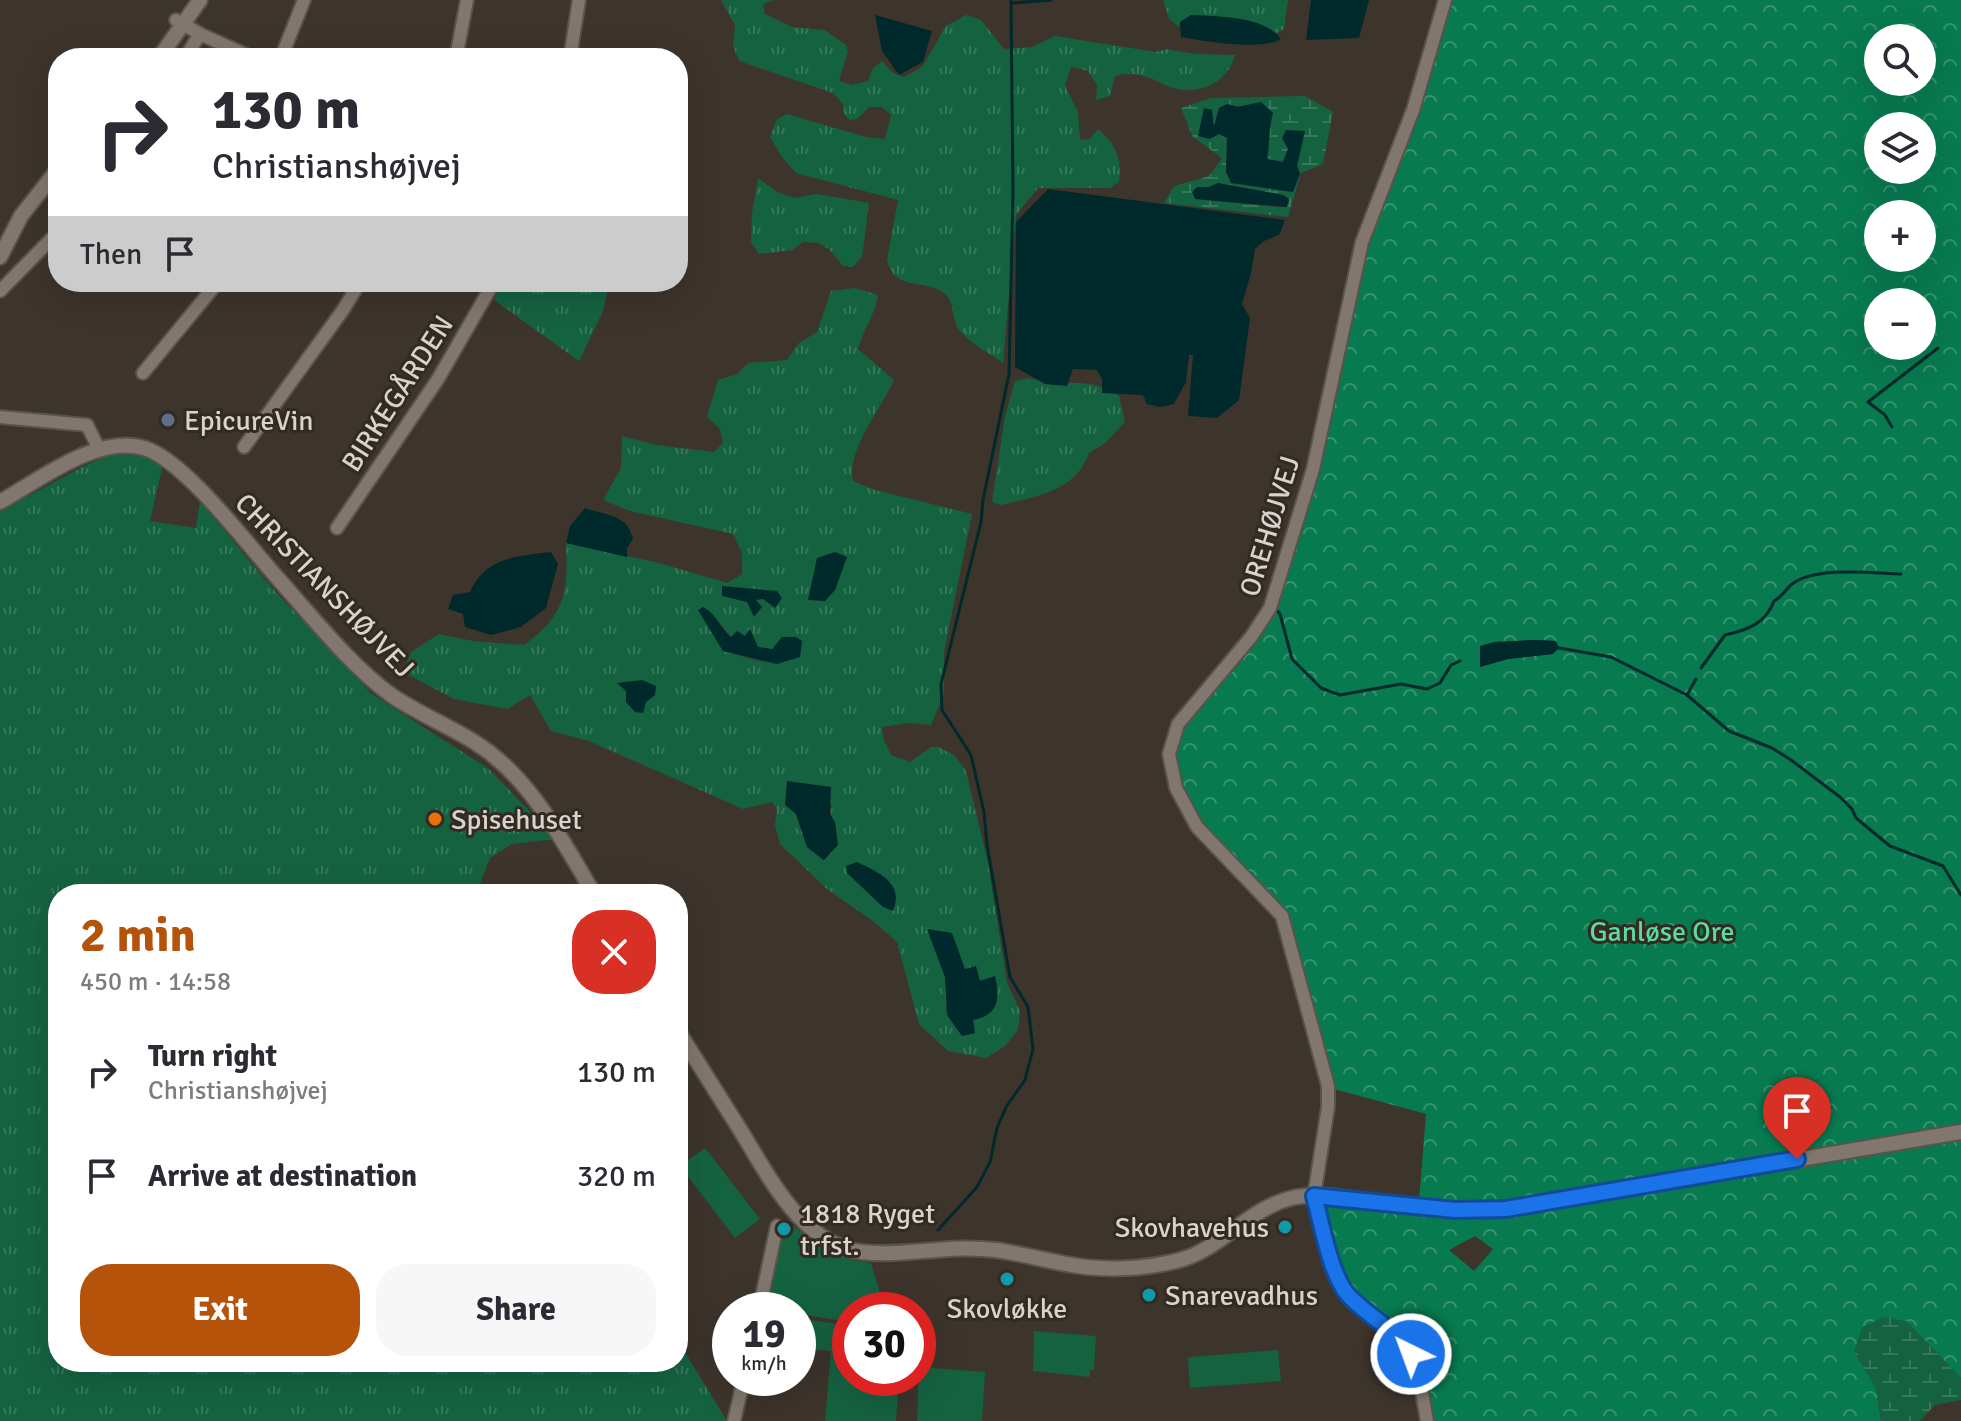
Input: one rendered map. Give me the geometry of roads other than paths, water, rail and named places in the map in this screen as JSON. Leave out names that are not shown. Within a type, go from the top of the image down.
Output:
[{"type":"street","points":[[165,48],[189,0]]},
{"type":"street","points":[[157,48],[200,0]]},
{"type":"street","points":[[285,48],[304,0]]},
{"type":"street","points":[[458,48],[467,0]]},
{"type":"street","points":[[572,48],[579,0]]},
{"type":"street","name":"OREHØJVEJ","points":[[1314,1196],[1328,1107],[1328,1086],[1288,931],[1275,907],[1197,827],[1176,788],[1169,754],[1178,724],[1251,637],[1270,608],[1313,469],[1362,242],[1413,110],[1445,0]]},
{"type":"street","points":[[180,22],[231,48]]},
{"type":"street","points":[[191,48],[200,34]]},
{"type":"street","points":[[48,182],[21,216],[0,257],[15,240],[48,184]]},
{"type":"street","points":[[0,291],[48,242]]},
{"type":"street","points":[[143,373],[210,292]]},
{"type":"street","points":[[244,447],[354,292]]},
{"type":"street","name":"BIRKEGÅRDEN","points":[[337,528],[438,379],[488,292]]},
{"type":"street","points":[[0,417],[87,425],[99,449]]},
{"type":"street","name":"CHRISTIANSHØJVEJ","points":[[0,502],[99,449],[132,445],[147,449],[179,467],[297,600],[376,683],[403,703],[472,741],[496,757],[514,775],[557,833],[588,884]]},
{"type":"street","points":[[688,1047],[776,1187],[807,1224],[824,1238],[860,1252],[971,1247],[1097,1268],[1180,1260],[1251,1215],[1297,1197],[1455,1210],[1506,1209],[1961,1132]]},
{"type":"street","points":[[1314,1196],[1339,1282],[1349,1297],[1403,1340],[1418,1370],[1427,1421]]},
{"type":"street","points":[[763,1292],[777,1226]]},
{"type":"street","points":[[734,1421],[740,1396]]},
{"type":"water","points":[[1311,0],[1369,0],[1359,38],[1306,40]]},
{"type":"water","points":[[875,15],[932,31],[923,62],[899,75],[882,51]]},
{"type":"water","points":[[1191,15],[1252,21],[1273,31],[1281,39],[1247,45],[1181,37],[1180,22]]},
{"type":"water","points":[[1261,102],[1273,113],[1267,159],[1283,162],[1288,149],[1282,138],[1286,130],[1305,131],[1297,166],[1300,174],[1293,192],[1231,183],[1226,172],[1227,138],[1219,134],[1210,139],[1198,136],[1204,108],[1212,110],[1214,126],[1219,108],[1227,104],[1237,107]]},
{"type":"water","points":[[1218,183],[1283,195],[1289,199],[1287,207],[1195,199],[1192,192],[1197,187]]},
{"type":"water","points":[[1048,189],[1285,220],[1279,235],[1255,249],[1242,304],[1250,318],[1239,400],[1217,418],[1188,416],[1193,355],[1189,355],[1186,382],[1174,404],[1160,407],[1147,404],[1143,395],[1102,393],[1102,379],[1097,370],[1073,369],[1067,386],[1045,384],[1015,367],[1016,222]]},
{"type":"water","points":[[585,508],[615,517],[626,524],[633,539],[627,548],[627,557],[566,543],[570,526]]},
{"type":"water","points":[[551,552],[558,564],[546,608],[521,627],[491,635],[465,627],[463,614],[448,609],[453,595],[470,592],[477,580],[494,565],[515,557]]},
{"type":"water","points":[[835,552],[847,557],[835,590],[825,601],[808,600],[817,558]]},
{"type":"water","points":[[722,586],[777,591],[782,598],[775,608],[763,599],[756,600],[762,607],[754,617],[747,602],[722,596]]},
{"type":"water","points":[[703,607],[712,613],[731,637],[737,631],[745,636],[750,629],[758,647],[772,649],[782,637],[796,637],[802,641],[800,657],[777,664],[723,651],[698,610]]},
{"type":"water","points":[[1556,641],[1559,648],[1553,654],[1508,659],[1480,667],[1480,646],[1494,642]]},
{"type":"water","points":[[642,680],[656,686],[655,695],[646,702],[643,713],[635,712],[626,702],[626,691],[617,683]]},
{"type":"water","points":[[787,781],[831,787],[830,814],[835,822],[838,845],[824,860],[807,847],[796,814],[785,805]]},
{"type":"water","points":[[857,862],[881,875],[892,886],[896,901],[893,911],[883,907],[847,873],[846,866]]},
{"type":"water","points":[[927,929],[952,933],[965,969],[976,966],[980,981],[995,976],[996,1005],[982,1018],[973,1020],[975,1033],[962,1036],[947,1015],[945,977]]},
{"type":"waterway","points":[[938,1230],[977,1187],[990,1162],[997,1128],[1006,1107],[1025,1080],[1033,1049],[1028,1007],[1010,977],[984,812],[971,755],[942,710],[941,684],[981,522],[1009,374],[1013,192],[1011,0]]},
{"type":"waterway","points":[[1011,3],[1051,0]]},
{"type":"waterway","points":[[1892,427],[1885,415],[1868,402],[1938,348]]},
{"type":"waterway","points":[[1701,668],[1725,635],[1749,628],[1761,620],[1774,601],[1802,578],[1845,572],[1901,574]]},
{"type":"waterway","points":[[1275,608],[1280,614],[1292,659],[1321,688],[1340,695],[1401,684],[1427,689],[1440,683],[1451,665],[1460,661]]},
{"type":"waterway","points":[[1559,648],[1611,657],[1687,695],[1729,731],[1772,748],[1791,760],[1840,797],[1856,818],[1890,846],[1943,866],[1961,895]]},
{"type":"waterway","points":[[1687,695],[1696,679]]},
{"type":"place","name":"EpicureVin","points":[[168,420]]},
{"type":"place","name":"Spisehuset","points":[[435,819]]},
{"type":"place","name":"Skovhavehus","points":[[1285,1227]]},
{"type":"place","name":"1818 Ryget trfst.","points":[[784,1229]]},
{"type":"place","name":"Skovløkke","points":[[1007,1279]]},
{"type":"place","name":"Snarevadhus","points":[[1149,1295]]},
{"type":"park label","name":"Ganløse Ore","points":[[1662,931]]}]
